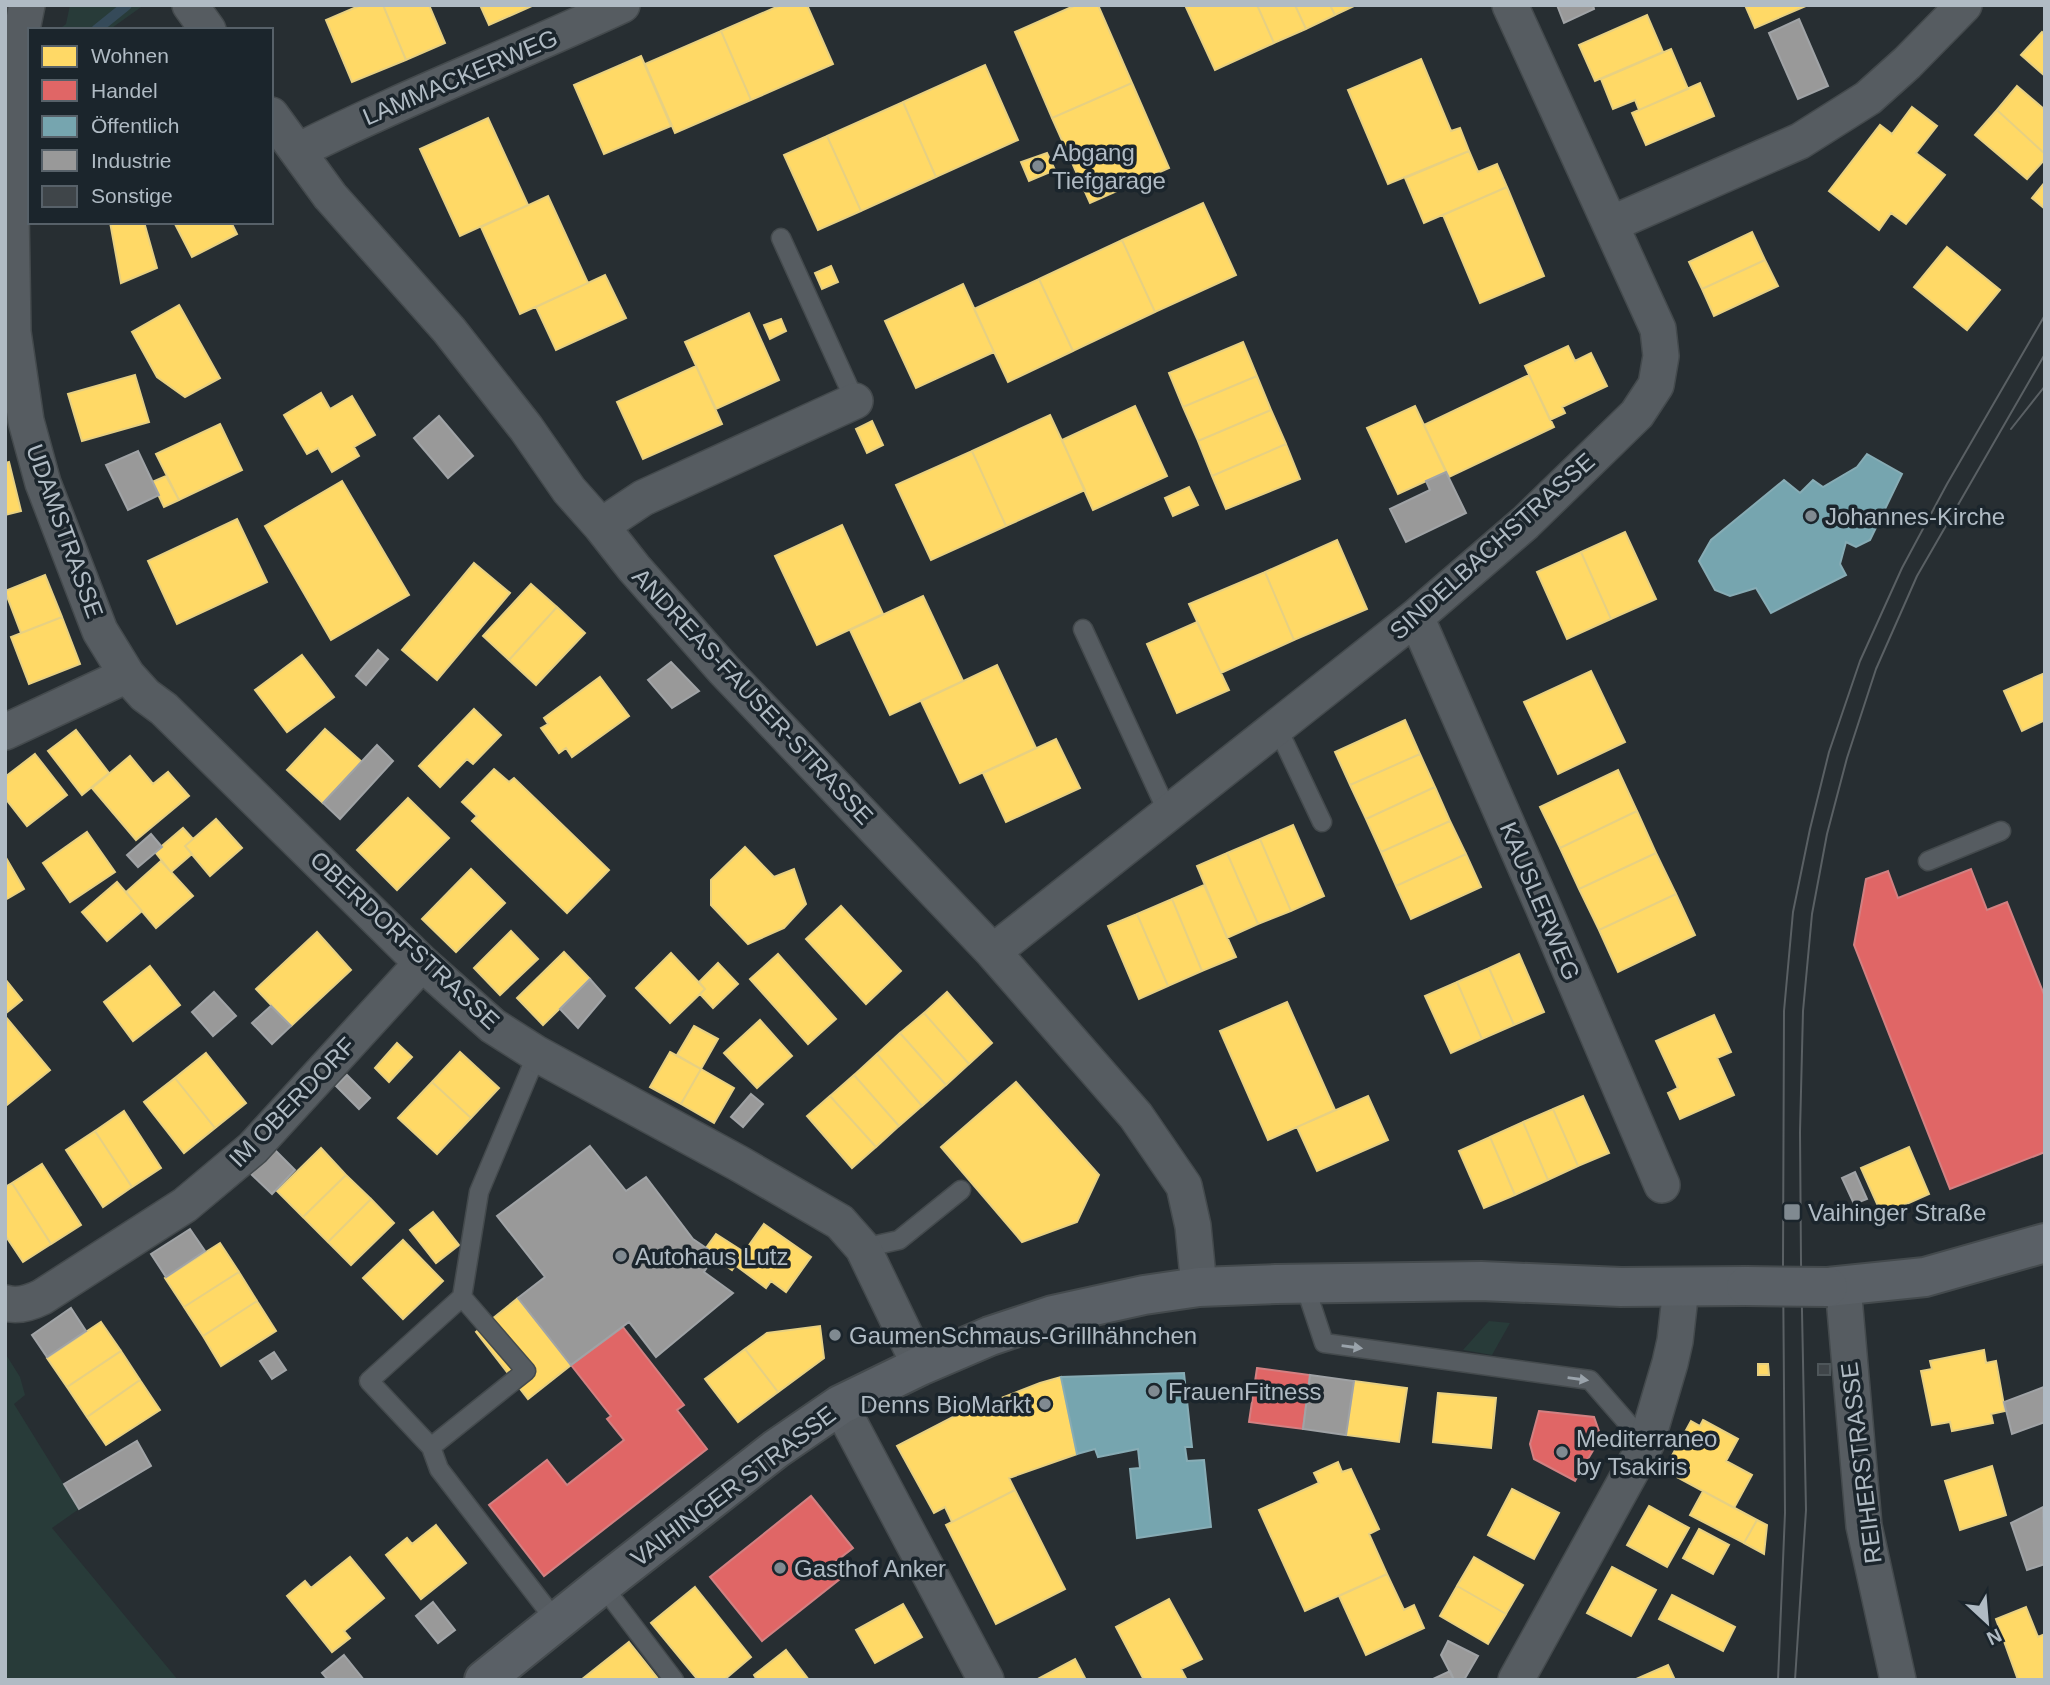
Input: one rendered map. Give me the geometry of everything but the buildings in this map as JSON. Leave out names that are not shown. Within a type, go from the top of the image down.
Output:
[{"type":"main road","name":"VAIHINGER STRASSE","points":[[484,1680],[776,1449],[840,1405],[990,1336],[1053,1315],[1144,1295],[1199,1287],[1304,1283],[1481,1281],[1621,1287],[1835,1287],[1925,1277],[2045,1243]]},
{"type":"street","name":"UDAMSTRASSE","points":[[27,5],[16,68],[10,150],[13,332],[26,421],[43,483],[100,631],[127,675]]},
{"type":"street","points":[[190,5],[207,28]]},
{"type":"street","name":"LAMMACKERWEG","points":[[298,151],[346,126],[622,5]]},
{"type":"street","name":"SINDELBACHSTRASSE","points":[[993,952],[1416,617],[1544,505],[1637,414],[1656,385],[1661,355],[1658,329],[1510,5]]},
{"type":"street","points":[[1611,224],[1800,141],[1868,98],[1964,5]]},
{"type":"street","name":"ANDREAS-FAUSER-STRASSE","points":[[273,118],[330,196],[449,330],[526,428],[569,490],[634,568],[724,670],[993,952],[1136,1116],[1184,1186],[1193,1226],[1199,1287]]},
{"type":"street","points":[[601,526],[643,498],[855,401]]},
{"type":"street","name":"KAUSLERWEG","points":[[1416,617],[1661,1185]]},
{"type":"street","points":[[5,732],[127,675]]},
{"type":"street","name":"OBERDORFSTRASSE","points":[[127,675],[422,963],[493,1026],[537,1054],[738,1163],[840,1222],[863,1248],[920,1366]]},
{"type":"street","name":"IM OBERDORF","points":[[5,1303],[28,1303],[42,1297],[185,1205],[253,1148],[422,963]]},
{"type":"street","name":"REIHERSTRASSE","points":[[1835,1287],[1864,1526],[1898,1680]]},
{"type":"street","points":[[1516,1680],[1646,1444],[1673,1352],[1681,1288]]},
{"type":"street","points":[[840,1405],[986,1680]]},
{"type":"lane","points":[[781,238],[855,401]]},
{"type":"lane","points":[[1083,629],[1168,813]]},
{"type":"lane","points":[[1278,727],[1322,822]]},
{"type":"lane","points":[[1928,861],[2001,831]]},
{"type":"lane","points":[[537,1054],[480,1192],[463,1297],[369,1381],[431,1447],[439,1469],[556,1621]]},
{"type":"lane","points":[[863,1248],[899,1240],[961,1190]]},
{"type":"lane","points":[[1304,1283],[1324,1343],[1590,1380],[1646,1444]]},
{"type":"lane","points":[[431,1447],[526,1371],[463,1297]]},
{"type":"lane","points":[[602,1585],[674,1680]]},
{"type":"green space","points":[[70,5],[144,5],[112,28],[61,28],[66,24]]},
{"type":"green space","points":[[1489,1321],[1510,1323],[1492,1355],[1463,1350]]},
{"type":"green space","points":[[5,1353],[20,1377],[25,1395],[14,1404],[79,1509],[52,1528],[178,1680],[5,1680]]},
{"type":"waterway","points":[[98,28],[127,5]]},
{"type":"tram line","points":[[1778,1680],[1785,1513],[1784,1011],[1793,912],[1829,752],[1860,661],[1902,568],[1947,484],[2045,315]]},
{"type":"tram line","points":[[1795,1680],[1806,1510],[1800,1132],[1803,1011],[1812,914],[1827,834],[1847,758],[1876,669],[1917,576],[2045,354]]},
{"type":"tram line","points":[[2011,429],[2045,386]]},
{"type":"place","name":"Abgang Tiefgarage","points":[[1038,166]]},
{"type":"place","name":"Johannes-Kirche","points":[[1811,516]]},
{"type":"place","name":"Vaihinger Straße","points":[[1792,1212]]},
{"type":"place","name":"Autohaus Lutz","points":[[621,1256]]},
{"type":"place","name":"GaumenSchmaus-Grillhähnchen","points":[[835,1335]]},
{"type":"place","name":"FrauenFitness","points":[[1154,1391]]},
{"type":"place","name":"Denns BioMarkt","points":[[1045,1404]]},
{"type":"place","name":"Mediterraneo by Tsakiris","points":[[1562,1452]]},
{"type":"place","name":"Gasthof Anker","points":[[780,1568]]}]
